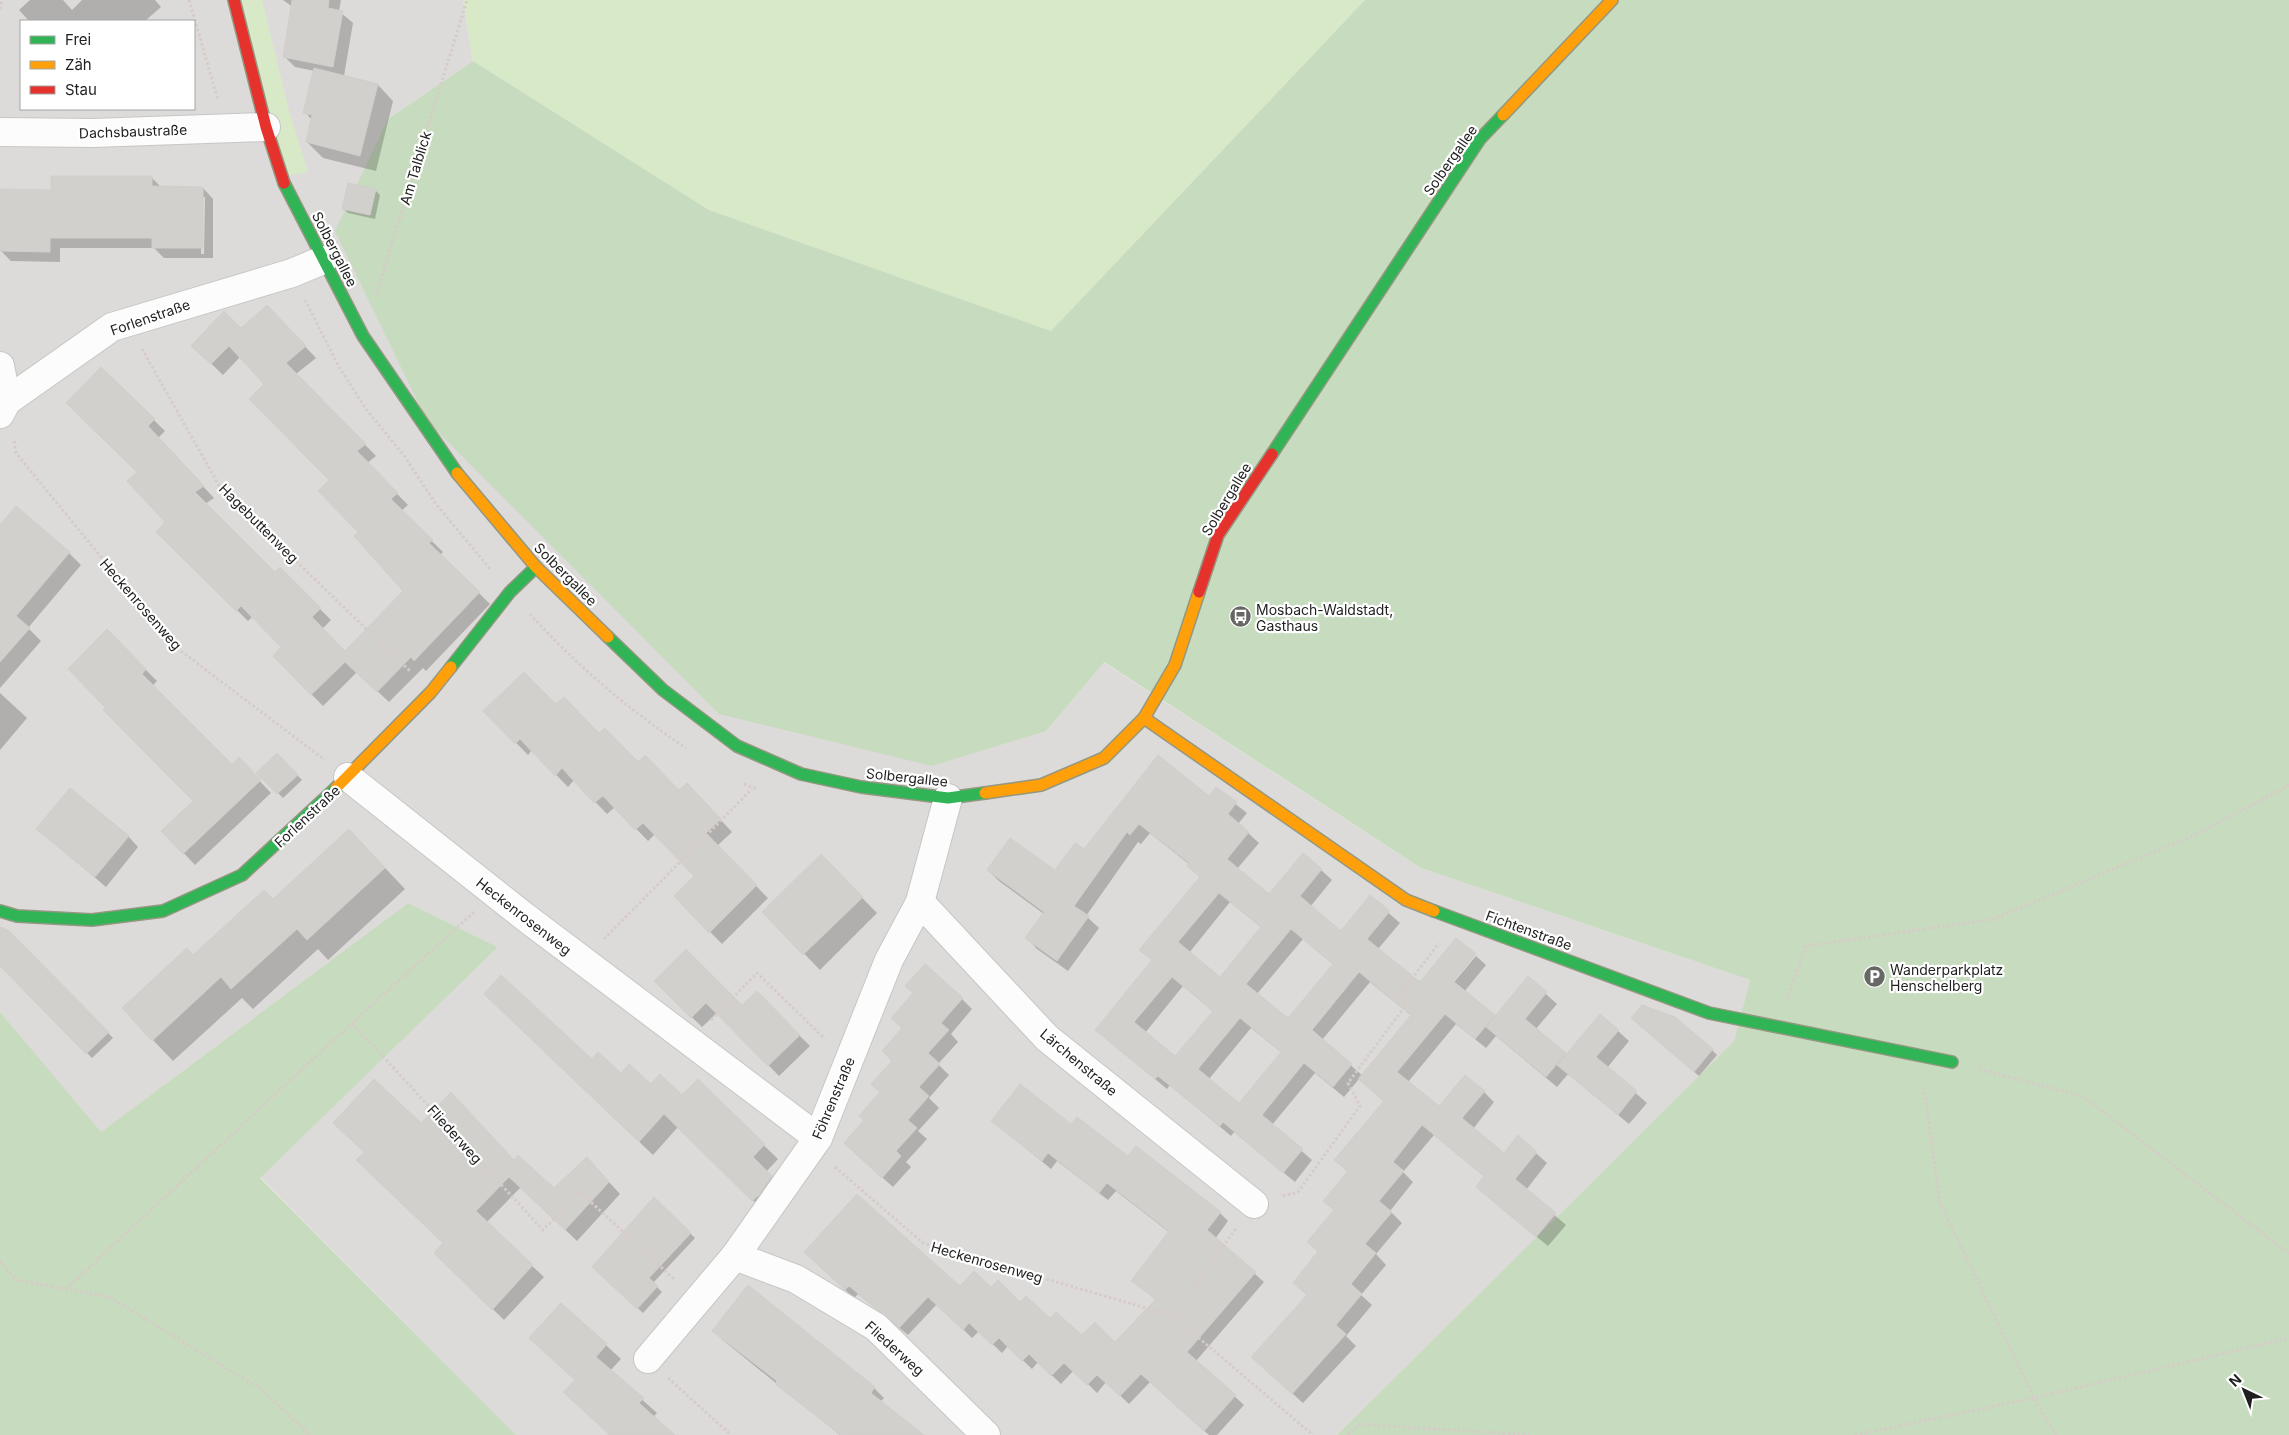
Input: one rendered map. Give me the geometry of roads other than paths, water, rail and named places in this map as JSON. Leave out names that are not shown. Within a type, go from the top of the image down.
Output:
[{"type":"street","name":"Solbergallee","points":[[234,0],[266,127],[281,177],[363,336],[446,459],[536,567],[663,690],[737,746],[801,774],[861,787],[948,798],[1040,785],[1104,758],[1144,718],[1175,666],[1218,535],[1480,139],[1612,0]]},
{"type":"street","name":"Dachsbaustraße","points":[[0,132],[93,132],[266,127]]},
{"type":"street","name":"Forlenstraße","points":[[3,407],[112,327],[292,272],[323,260]]},
{"type":"street","points":[[0,366],[3,407]]},
{"type":"street","name":"Forlenstraße","points":[[0,911],[17,916],[92,920],[163,911],[242,875],[348,777],[431,692],[510,592],[536,567]]},
{"type":"street","name":"Fichtenstraße","points":[[1144,718],[1406,900],[1709,1013],[1952,1062]]},
{"type":"street","name":"Heckenrosenweg","points":[[348,777],[495,894],[818,1138]]},
{"type":"street","name":"Föhrenstraße","points":[[648,1359],[735,1256],[818,1138],[889,960],[920,902],[948,798]]},
{"type":"street","name":"Lärchenstraße","points":[[920,902],[1047,1038],[1254,1204]]},
{"type":"street","name":"Fliederweg","points":[[735,1256],[796,1279],[876,1327],[986,1435]]},
{"type":"place","name":"Mosbach-Waldstadt, Gasthaus","points":[[1240,617]]},
{"type":"place","name":"Wanderparkplatz Henschelberg","points":[[1874,977]]}]
